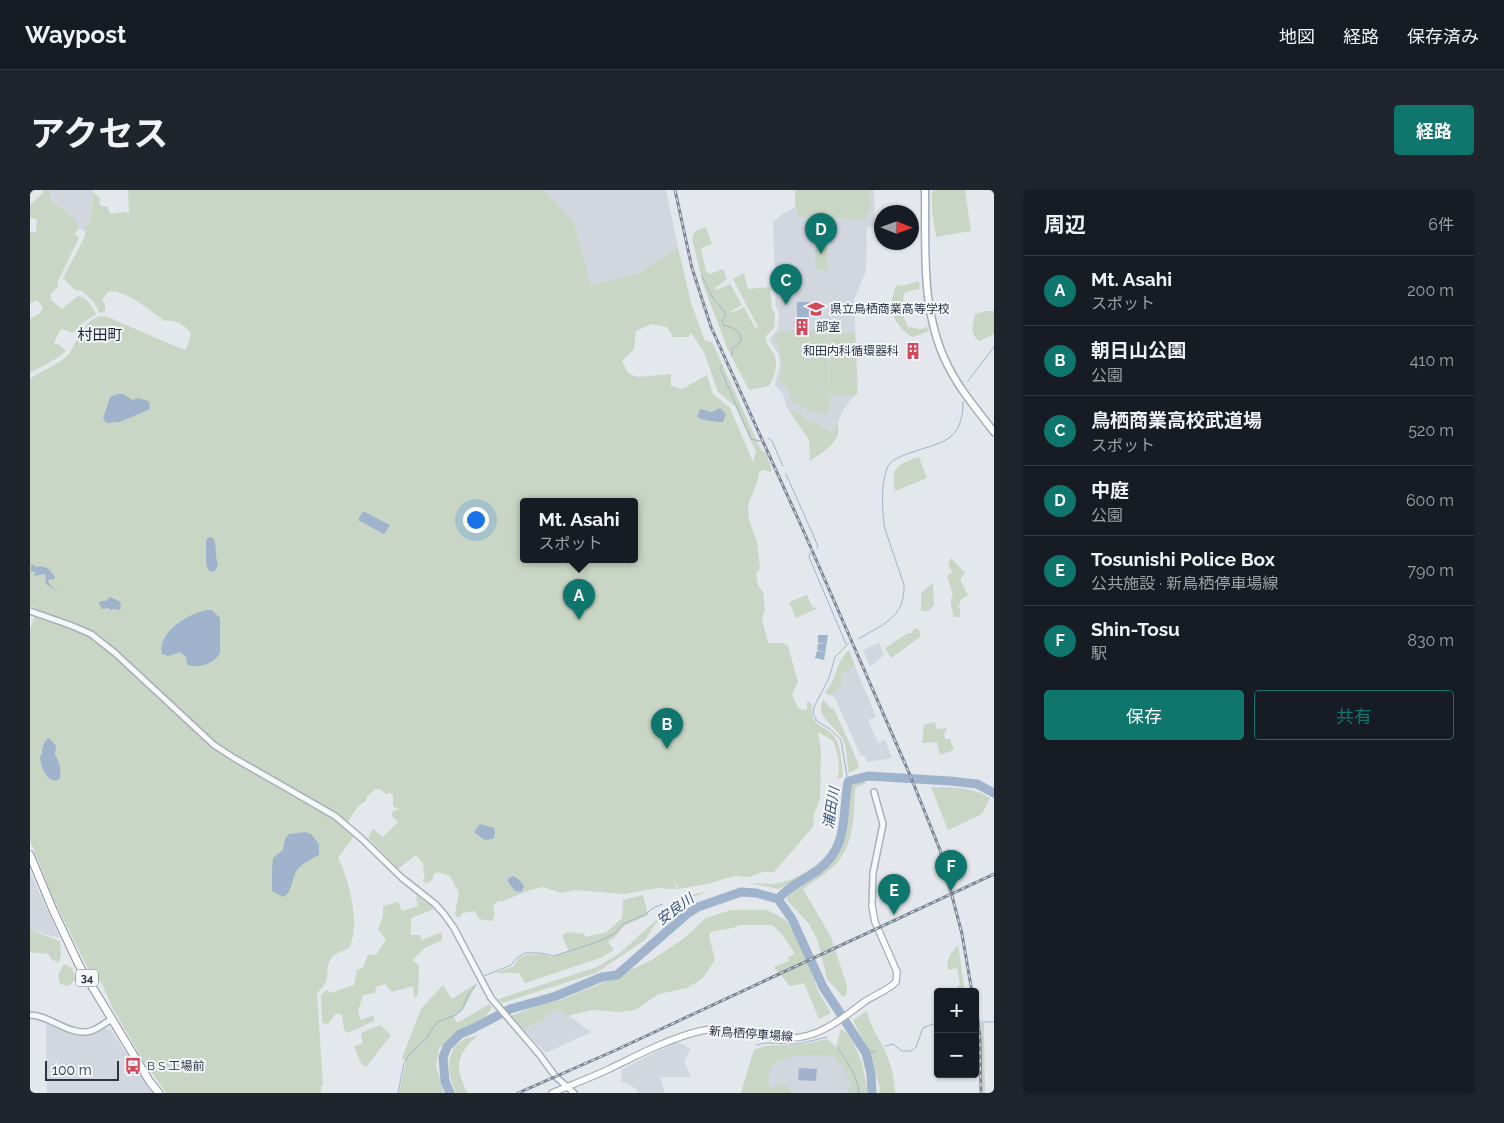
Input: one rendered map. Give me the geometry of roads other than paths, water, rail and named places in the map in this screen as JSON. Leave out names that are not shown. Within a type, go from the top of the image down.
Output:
[{"type":"highway","name":"34","points":[[30,855],[79,965],[159,1093]]},
{"type":"main road","points":[[925,190],[925,274],[930,314],[948,366],[970,401],[994,432]]},
{"type":"main road","name":"新鳥栖停車場線","points":[[552,1093],[587,1080],[676,1038],[701,1031],[725,1030],[763,1036],[798,1038],[830,1026],[894,984],[897,977],[897,972],[875,922],[872,906]]},
{"type":"street","points":[[30,611],[91,634],[116,653],[214,745],[335,816],[361,838],[402,878],[435,904],[444,914],[454,928],[492,1000],[566,1087],[574,1093]]},
{"type":"street","points":[[872,906],[873,873],[883,824],[874,792]]},
{"type":"street","points":[[30,1015],[40,1016],[76,1032],[84,1033],[112,1019]]},
{"type":"water","points":[[797,302],[809,302],[809,319],[797,320]]},
{"type":"water","points":[[123,394],[133,400],[138,398],[149,401],[150,409],[120,422],[107,423],[103,419],[110,397]]},
{"type":"water","points":[[720,408],[726,414],[723,422],[709,421],[697,417],[700,409],[711,412]]},
{"type":"water","points":[[363,511],[390,525],[384,534],[358,520]]},
{"type":"water","points":[[210,537],[214,539],[218,565],[215,571],[212,572],[208,570],[206,563],[206,540]]},
{"type":"water","points":[[33,564],[36,567],[46,567],[51,572],[55,577],[48,580],[49,584],[58,592],[46,584],[45,574],[33,576],[36,572],[31,572]]},
{"type":"water","points":[[110,597],[119,601],[121,604],[120,610],[102,609],[99,603],[106,601]]},
{"type":"water","points":[[212,610],[220,618],[220,653],[218,657],[201,666],[191,666],[187,664],[186,657],[180,652],[168,656],[162,654],[164,638],[175,625],[191,615]]},
{"type":"water","points":[[818,635],[828,635],[825,652],[817,650],[818,644],[826,644],[818,643]]},
{"type":"water","points":[[817,651],[825,652],[824,660],[815,658]]},
{"type":"water","points":[[49,738],[56,746],[55,755],[60,766],[60,778],[56,780],[49,778],[43,770],[40,760],[43,745]]},
{"type":"water","points":[[480,824],[494,828],[493,839],[485,840],[475,833]]},
{"type":"water","points":[[305,832],[311,834],[319,844],[319,855],[298,869],[289,892],[283,897],[272,891],[273,858],[283,850],[285,839],[289,834]]},
{"type":"water","points":[[512,876],[523,885],[524,887],[521,892],[515,891],[508,882],[508,879]]},
{"type":"water","points":[[799,1068],[817,1069],[816,1081],[798,1080]]},
{"type":"waterway","points":[[702,276],[713,298],[726,315],[722,321],[723,325],[736,330],[740,334],[741,341],[732,349],[732,356]]},
{"type":"waterway","points":[[968,381],[994,347]]},
{"type":"waterway","points":[[722,365],[720,368],[751,439],[760,441]]},
{"type":"waterway","points":[[858,639],[890,619],[901,605],[903,596],[904,585],[884,522],[883,486],[887,469],[890,463],[896,459],[939,443],[954,434],[962,416],[963,402]]},
{"type":"waterway","points":[[768,438],[772,441],[783,466]]},
{"type":"waterway","points":[[786,474],[818,546],[817,548]]},
{"type":"waterway","points":[[810,553],[809,557],[846,644]]},
{"type":"waterway","points":[[848,782],[841,740],[831,730],[817,721],[813,714],[814,707],[829,678],[835,657],[849,643]]},
{"type":"waterway","name":"浦田川","points":[[778,899],[782,894],[818,870],[835,851],[840,841],[849,781],[868,776],[950,781],[977,784],[994,793]]},
{"type":"waterway","name":"安良川","points":[[450,1093],[445,1081],[443,1057],[447,1047],[460,1034],[510,1009],[556,996],[602,977],[617,975],[687,914],[698,907],[741,892],[756,893],[778,899],[792,919],[823,987],[866,1053],[871,1074],[872,1093]]},
{"type":"waterway","points":[[484,976],[511,965],[518,957],[525,953],[540,953],[554,956],[600,941],[615,933],[623,924],[663,904]]},
{"type":"waterway","points":[[672,914],[676,925]]},
{"type":"waterway","points":[[398,1093],[404,1063],[411,1052],[425,1040],[437,1022],[456,1015],[463,1008],[468,995],[476,985]]},
{"type":"waterway","points":[[982,1022],[994,1022]]},
{"type":"waterway","points":[[885,1046],[893,1044],[902,1051],[911,1051],[916,1047],[923,1028],[934,1024]]},
{"type":"waterway","points":[[756,1045],[766,1043],[798,1044],[827,1037]]},
{"type":"waterway","points":[[838,1048],[854,1075],[859,1093]]},
{"type":"waterway","points":[[866,1053],[876,1051]]},
{"type":"railway","points":[[675,190],[692,268],[711,327],[804,532],[910,775],[940,850],[962,934],[971,988]]},
{"type":"railway","points":[[518,1093],[616,1050],[994,874]]},
{"type":"railway","points":[[979,1029],[981,1093]]},
{"type":"place","name":"中庭","points":[[821,254]]},
{"type":"place","name":"鳥栖商業高校武道場","points":[[786,305]]},
{"type":"place","name":"県立鳥栖商業高等学校","points":[[816,309]]},
{"type":"place","name":"部室","points":[[802,327]]},
{"type":"place","name":"和田内科循環器科","points":[[913,351]]},
{"type":"place","name":"Mt. Asahi","points":[[579,620]]},
{"type":"place","name":"朝日山公園","points":[[667,749]]},
{"type":"place","name":"Shin-Tosu","points":[[951,891]]},
{"type":"place","name":"Tosunishi Police Box","points":[[894,915]]},
{"type":"place","name":"B S 工場前","points":[[133,1066]]},
{"type":"district","name":"村田町","points":[[100,335]]}]
